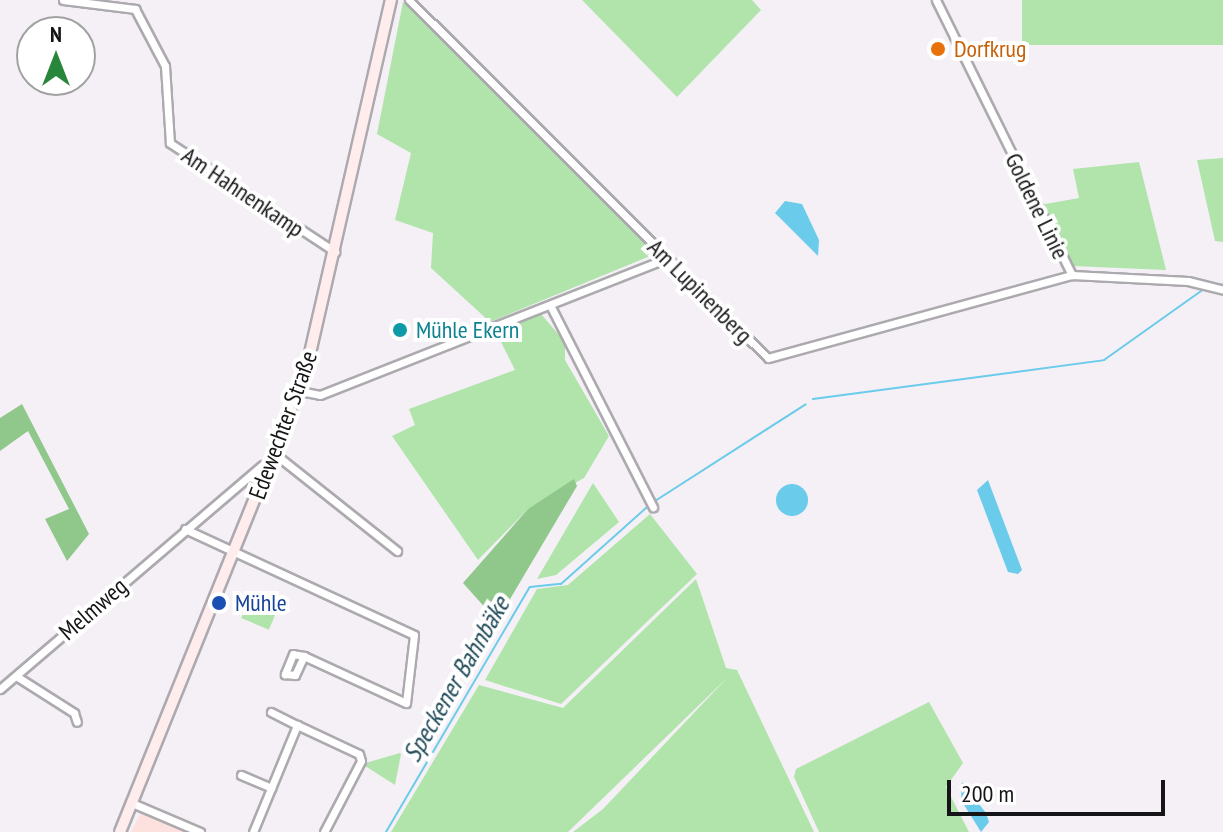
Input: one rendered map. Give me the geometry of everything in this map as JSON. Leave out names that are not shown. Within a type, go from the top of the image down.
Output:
[{"type":"main road","name":"Edewechter Straße","points":[[120,832],[300,391],[336,252],[391,0]]},
{"type":"street","name":"Am Hahnenkamp","points":[[63,0],[135,9],[165,66],[170,143],[336,252]]},
{"type":"street","name":"Am Lupinenberg","points":[[409,0],[768,358],[1072,275]]},
{"type":"street","name":"Goldene Linie","points":[[936,0],[1072,275],[1188,281],[1223,290]]},
{"type":"street","points":[[300,391],[320,395],[667,258]]},
{"type":"street","points":[[550,305],[653,507]]},
{"type":"street","points":[[275,454],[397,551]]},
{"type":"street","name":"Melmweg","points":[[0,689],[262,465]]},
{"type":"street","points":[[185,529],[234,555],[414,635],[406,703],[304,656]]},
{"type":"street","points":[[16,676],[74,713],[77,722]]},
{"type":"street","points":[[271,712],[359,754],[361,761],[324,832]]},
{"type":"street","points":[[253,832],[297,725]]},
{"type":"street","points":[[241,775],[271,788]]},
{"type":"street","points":[[132,803],[200,832]]},
{"type":"shaded area","points":[[142,811],[190,832],[131,832]]},
{"type":"green space","points":[[582,0],[752,0],[761,10],[677,97]]},
{"type":"green space","points":[[1022,0],[1223,0],[1223,45],[1022,45]]},
{"type":"green space","points":[[403,2],[655,254],[490,322],[431,268],[433,233],[395,220],[411,153],[377,134]]},
{"type":"green space","points":[[1223,158],[1223,242],[1215,241],[1197,160]]},
{"type":"green space","points":[[1139,162],[1166,270],[1073,266],[1040,205],[1079,198],[1073,169]]},
{"type":"green space","points":[[541,314],[565,342],[565,360],[609,436],[584,478],[528,509],[478,560],[392,436],[415,425],[409,409],[515,370],[496,332]]},
{"type":"green space","points":[[22,404],[89,534],[67,561],[45,519],[69,509],[28,431],[0,451],[0,418]]},
{"type":"green space","points":[[574,479],[577,486],[497,621],[463,583],[528,509]]},
{"type":"green space","points":[[593,483],[619,522],[556,575],[537,579]]},
{"type":"green space","points":[[650,514],[697,574],[561,704],[485,680],[537,589],[568,585]]},
{"type":"green space","points":[[696,579],[726,668],[737,670],[814,832],[573,832],[603,809],[727,678],[568,832],[391,832],[479,685],[563,708]]},
{"type":"green space","points":[[251,595],[279,607],[269,630],[241,618]]},
{"type":"green space","points":[[929,702],[963,763],[946,787],[969,832],[819,832],[794,777],[796,769]]},
{"type":"green space","points":[[400,753],[395,785],[362,764]]},
{"type":"water","points":[[785,201],[802,204],[819,240],[818,256],[775,213]]},
{"type":"water","points":[[988,480],[1022,570],[1018,574],[1008,572],[977,490]]},
{"type":"water","points":[[792,484],[803,489],[808,500],[803,511],[792,516],[781,511],[776,500],[781,489]]},
{"type":"water","points":[[962,782],[986,813],[989,822],[981,832],[961,800]]},
{"type":"waterway","name":"Speckener Bahnbäke","points":[[1219,284],[1223,285]]},
{"type":"waterway","name":"Speckener Bahnbäke","points":[[813,399],[1104,360],[1204,289]]},
{"type":"waterway","name":"Speckener Bahnbäke","points":[[655,501],[806,404]]},
{"type":"waterway","name":"Speckener Bahnbäke","points":[[386,832],[530,587],[561,584],[647,507]]},
{"type":"place","name":"Dorfkrug","points":[[938,49]]},
{"type":"place","name":"Mühle Ekern","points":[[400,330]]},
{"type":"place","name":"Mühle","points":[[219,603]]}]
